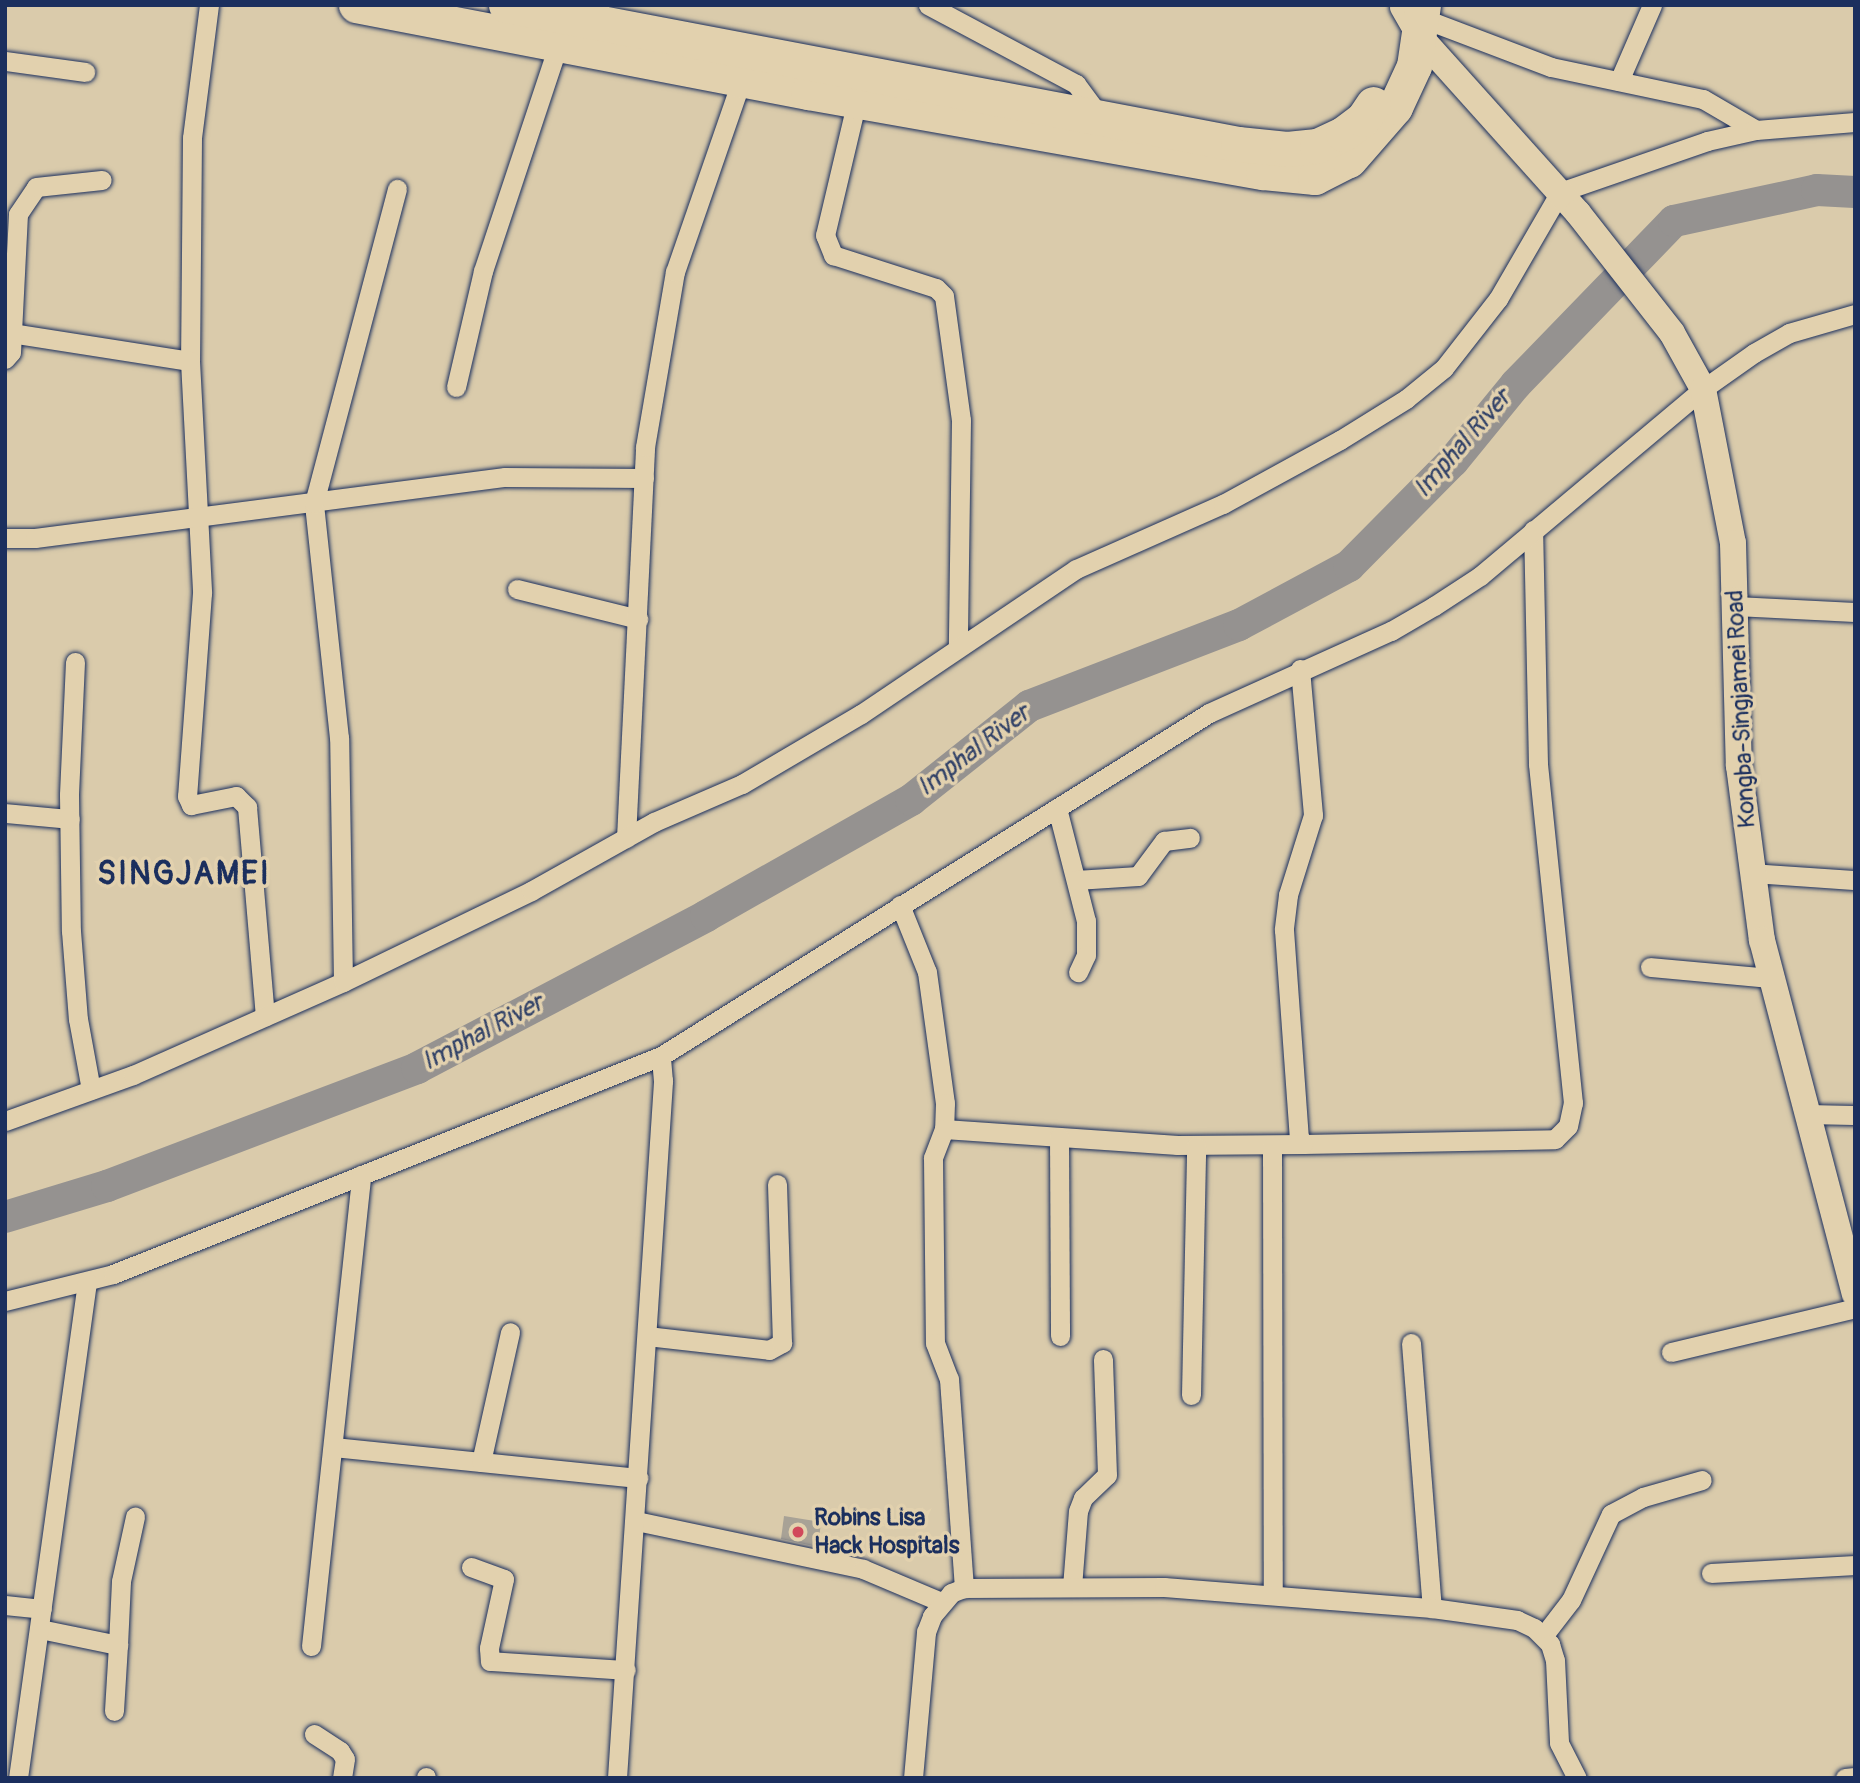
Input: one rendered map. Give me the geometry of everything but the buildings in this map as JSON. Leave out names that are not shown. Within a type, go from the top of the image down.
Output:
[{"type":"highway","points":[[356,5],[857,100],[1105,129]]},
{"type":"highway","points":[[506,5],[1105,129],[1294,177],[1331,172],[1365,146],[1395,107],[1410,78],[1414,15]]},
{"type":"street","points":[[209,5],[192,138],[190,361],[202,633],[187,796],[191,805],[236,796],[247,807],[265,1016]]},
{"type":"street","points":[[928,5],[1076,84],[1105,129]]},
{"type":"street","points":[[1619,81],[1652,5]]},
{"type":"street","points":[[1414,15],[1551,67],[1703,99],[1756,130]]},
{"type":"street","name":"Kongba-Singjamei Road","points":[[1414,15],[1672,333],[1703,389],[1733,543],[1739,766],[1752,873],[1772,978],[1805,1114],[1855,1294]]},
{"type":"street","points":[[456,387],[483,271],[559,43]]},
{"type":"street","points":[[5,61],[85,72]]},
{"type":"street","points":[[626,838],[644,478],[669,295],[743,79]]},
{"type":"street","points":[[857,100],[825,235],[833,255],[936,288],[944,296],[961,421],[958,648]]},
{"type":"street","points":[[6,1116],[91,1090],[343,982],[531,891],[626,838],[742,784],[860,714],[1076,569],[1223,504],[1406,399],[1444,368],[1498,299],[1560,192],[1672,151],[1756,130],[1855,122]]},
{"type":"street","points":[[5,359],[11,352],[18,214],[36,187],[102,180]]},
{"type":"street","points":[[343,982],[339,738],[314,503],[397,189]]},
{"type":"street","points":[[5,1301],[87,1282],[661,1056],[1209,713],[1300,669],[1391,631],[1434,606],[1479,576],[1703,389],[1789,333],[1855,314]]},
{"type":"street","points":[[11,333],[190,361]]},
{"type":"street","points":[[5,538],[314,503],[505,477],[644,478]]},
{"type":"street","points":[[944,1129],[1196,1146],[1547,1140],[1563,1134],[1573,1103],[1564,993],[1538,764],[1533,530]]},
{"type":"street","points":[[517,589],[638,619]]},
{"type":"street","points":[[1735,606],[1855,612]]},
{"type":"street","points":[[75,662],[70,819],[71,931],[78,1019],[91,1090]]},
{"type":"street","points":[[1300,669],[1312,815],[1288,895],[1284,930],[1295,1124],[1303,1144]]},
{"type":"street","points":[[1057,808],[1088,938],[1078,972]]},
{"type":"street","points":[[5,813],[70,819]]},
{"type":"street","points":[[1076,880],[1138,876],[1164,841],[1190,838]]},
{"type":"street","points":[[1752,873],[1855,880]]},
{"type":"street","points":[[900,905],[927,972],[944,1129],[933,1158],[935,1343],[949,1379],[964,1588]]},
{"type":"street","points":[[1650,967],[1772,978]]},
{"type":"street","points":[[617,1778],[639,1478],[663,1081],[661,1056]]},
{"type":"street","points":[[1805,1114],[1855,1115]]},
{"type":"street","points":[[1059,1137],[1060,1336]]},
{"type":"street","points":[[1191,1395],[1196,1146]]},
{"type":"street","points":[[1272,1146],[1273,1593]]},
{"type":"street","points":[[311,1646],[361,1175]]},
{"type":"street","points":[[647,1336],[769,1350],[782,1343],[777,1184]]},
{"type":"street","points":[[18,1778],[87,1282]]},
{"type":"street","points":[[1671,1352],[1855,1308]]},
{"type":"street","points":[[481,1462],[510,1332]]},
{"type":"street","points":[[1411,1343],[1432,1608]]},
{"type":"street","points":[[1072,1587],[1077,1511],[1083,1498],[1107,1475],[1103,1359]]},
{"type":"street","points":[[332,1447],[639,1478]]},
{"type":"street","points":[[1544,1635],[1571,1600],[1611,1514],[1643,1497],[1702,1480]]},
{"type":"street","points":[[114,1712],[121,1581],[135,1517]]},
{"type":"street","points":[[636,1521],[863,1569],[941,1602]]},
{"type":"street","points":[[1711,1573],[1855,1565]]},
{"type":"street","points":[[471,1567],[504,1579],[489,1648],[490,1661],[626,1670]]},
{"type":"street","points":[[913,1778],[923,1647],[932,1616],[941,1602],[964,1588],[1072,1587],[1273,1593],[1432,1608],[1517,1620],[1544,1635],[1555,1660],[1559,1743],[1577,1778]]},
{"type":"street","points":[[5,1605],[43,1609]]},
{"type":"street","points":[[40,1629],[118,1645]]},
{"type":"street","points":[[314,1734],[340,1751],[345,1759],[342,1778]]},
{"type":"street","points":[[1845,1778],[1855,1777]]},
{"type":"waterway","name":"Imphal River","points":[[5,1217],[107,1186],[417,1068],[706,916],[911,800],[1029,706],[1239,625],[1349,566],[1453,461],[1516,384],[1674,221],[1817,190],[1855,192]]},
{"type":"place","name":"Robins Lisa Hack Hospitals","points":[[798,1532]]},
{"type":"district","name":"SINGJAMEI","points":[[184,874]]}]
